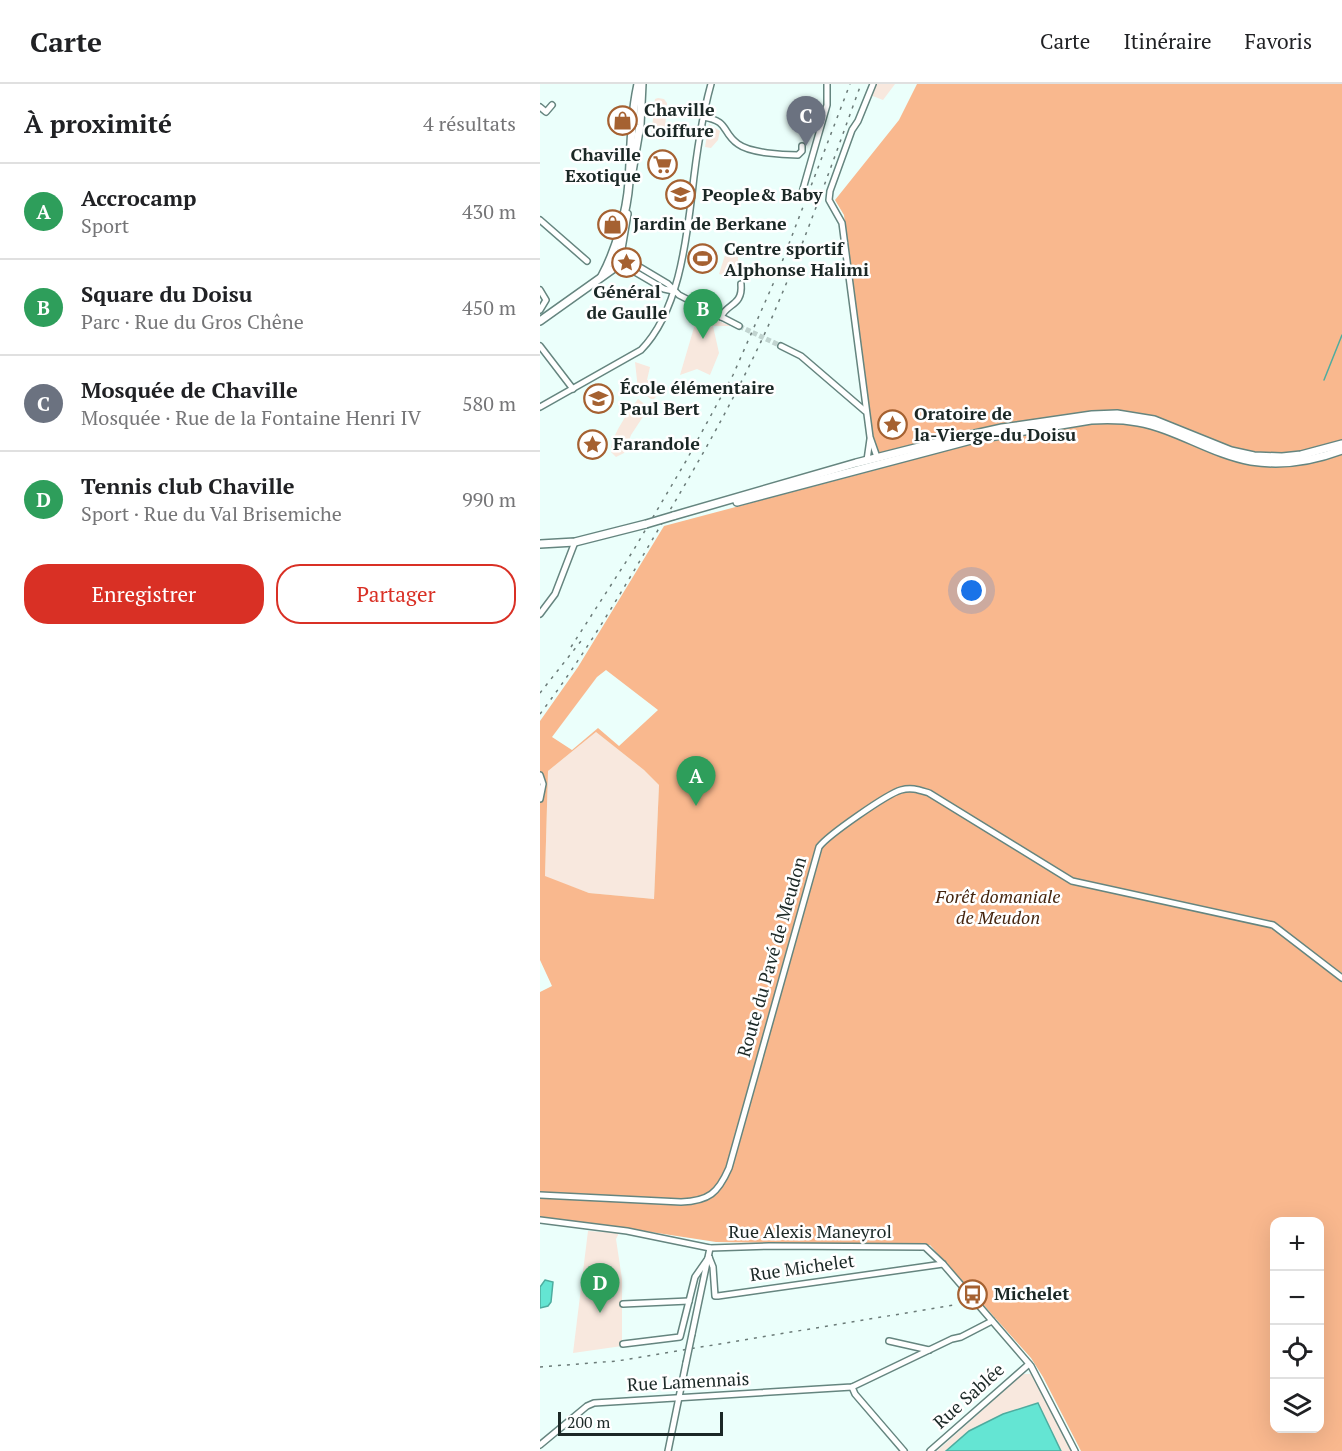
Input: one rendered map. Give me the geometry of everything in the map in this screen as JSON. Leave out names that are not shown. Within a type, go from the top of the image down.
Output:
[{"type":"main road","points":[[540,320],[610,272],[616,257],[640,125],[640,84]]},
{"type":"main road","points":[[540,544],[575,542],[673,516],[703,512],[877,461],[1002,428],[1092,415],[1117,414],[1154,420],[1231,451],[1254,456],[1282,458],[1315,453],[1342,444]]},
{"type":"main road","points":[[877,461],[971,440],[1109,419],[1150,425],[1218,452],[1251,461],[1309,460],[1342,450]]},
{"type":"street","points":[[540,407],[641,350],[652,336],[674,291],[683,257],[703,117],[711,84]]},
{"type":"street","points":[[801,196],[827,105],[827,84]]},
{"type":"street","points":[[873,84],[833,180],[829,200],[842,223],[870,437],[877,461]]},
{"type":"street","points":[[540,107],[546,112],[552,105]]},
{"type":"street","points":[[703,117],[723,124],[734,141],[749,150],[798,155],[802,146]]},
{"type":"street","points":[[540,220],[587,261]]},
{"type":"street","points":[[616,257],[664,289],[674,291],[739,326]]},
{"type":"street","points":[[721,317],[724,311],[739,300],[741,285]]},
{"type":"street","points":[[540,290],[546,300],[540,310]]},
{"type":"street","points":[[540,346],[573,389]]},
{"type":"street","points":[[781,346],[801,356],[863,408],[867,416]]},
{"type":"street","points":[[868,464],[870,437]]},
{"type":"street","points":[[540,614],[555,594],[575,542]]},
{"type":"street","points":[[540,775],[543,784],[540,799]]},
{"type":"street","name":"Route du Pavé de Meudon","points":[[540,1195],[681,1202],[694,1201],[720,1188],[729,1168],[819,847],[828,836],[899,790],[913,788],[929,793],[1072,881],[1273,925],[1342,978]]},
{"type":"street","name":"Rue Alexis Maneyrol","points":[[540,1220],[627,1231],[710,1248],[918,1247],[930,1250],[1029,1364],[1075,1451]]},
{"type":"street","name":"Rue Michelet","points":[[710,1248],[714,1296],[943,1264]]},
{"type":"street","points":[[623,1344],[680,1337],[695,1277],[709,1257]]},
{"type":"street","points":[[668,1451],[709,1257]]},
{"type":"street","points":[[623,1304],[689,1301]]},
{"type":"street","points":[[904,1451],[852,1387],[968,1334],[992,1320]]},
{"type":"street","points":[[889,1341],[929,1350]]},
{"type":"street","name":"Rue Sablée","points":[[930,1451],[1029,1364]]},
{"type":"street","name":"Rue Lamennais","points":[[540,1445],[594,1403],[852,1387]]},
{"type":"shaded area","points":[[875,84],[895,84],[883,100],[870,95]]},
{"type":"shaded area","points":[[655,99],[664,99],[667,103],[664,140],[651,138]]},
{"type":"shaded area","points":[[709,124],[720,131],[718,140],[711,148],[705,147]]},
{"type":"shaded area","points":[[732,252],[738,256],[738,268],[727,276],[719,274],[725,255]]},
{"type":"shaded area","points":[[698,314],[732,326],[713,326],[719,353],[710,375],[697,369],[680,375]]},
{"type":"shaded area","points":[[635,362],[650,367],[647,380],[666,386],[654,399],[638,389]]},
{"type":"shaded area","points":[[638,399],[648,409],[631,435],[624,453],[616,457],[611,452],[614,439]]},
{"type":"shaded area","points":[[596,732],[644,770],[659,785],[654,899],[589,893],[545,877],[548,771]]},
{"type":"shaded area","points":[[588,1231],[619,1233],[616,1239],[622,1279],[622,1346],[573,1353]]},
{"type":"shaded area","points":[[545,1280],[553,1282],[551,1302],[548,1306],[540,1308],[540,1287]]},
{"type":"shaded area","points":[[1023,1374],[1031,1374],[1071,1451],[1061,1451],[1052,1429],[969,1431],[946,1451],[937,1451]]},
{"type":"shaded area","points":[[1038,1403],[1061,1451],[946,1451],[969,1431],[1003,1414]]},
{"type":"green space","name":"Forêt domaniale de Meudon","points":[[917,84],[1342,84],[1342,1451],[1081,1451],[1031,1358],[930,1245],[716,1242],[540,1217],[540,992],[552,986],[540,960],[540,721],[578,667],[664,526],[879,469],[865,389],[844,215],[835,200],[899,120]],"holes":[[[606,670],[658,710],[619,746],[598,728],[572,750],[552,737],[597,677]],[[596,732],[644,770],[659,785],[654,899],[589,893],[545,876],[548,771]]]},
{"type":"waterway","points":[[1324,380],[1342,335]]},
{"type":"tunnel","points":[[739,326],[781,346]]},
{"type":"railway","points":[[571,647],[633,551],[733,375],[777,275],[850,84]]},
{"type":"railway","points":[[540,714],[572,670],[616,601],[731,402],[770,322],[861,84]]},
{"type":"railway","points":[[540,693],[581,641]]},
{"type":"railway","points":[[540,1367],[617,1361],[954,1305]]},
{"type":"place","name":"Chaville Coiffure","points":[[623,120]]},
{"type":"place","name":"Mosquée de Chaville","points":[[806,146]]},
{"type":"place","name":"Chaville Exotique","points":[[662,165]]},
{"type":"place","name":"People& Baby","points":[[681,195]]},
{"type":"place","name":"Jardin de Berkane","points":[[612,224]]},
{"type":"place","name":"Centre sportif Alphonse Halimi","points":[[703,259]]},
{"type":"place","name":"Général de Gaulle","points":[[627,263]]},
{"type":"place","name":"Square du Doisu","points":[[703,339]]},
{"type":"place","name":"École élémentaire Paul Bert","points":[[599,398]]},
{"type":"place","name":"Oratoire de la-Vierge-du Doisu","points":[[893,424]]},
{"type":"place","name":"Farandole","points":[[592,444]]},
{"type":"place","name":"Accrocamp","points":[[696,806]]},
{"type":"place","name":"Michelet","points":[[973,1294]]},
{"type":"place","name":"Tennis club Chaville","points":[[600,1313]]}]
